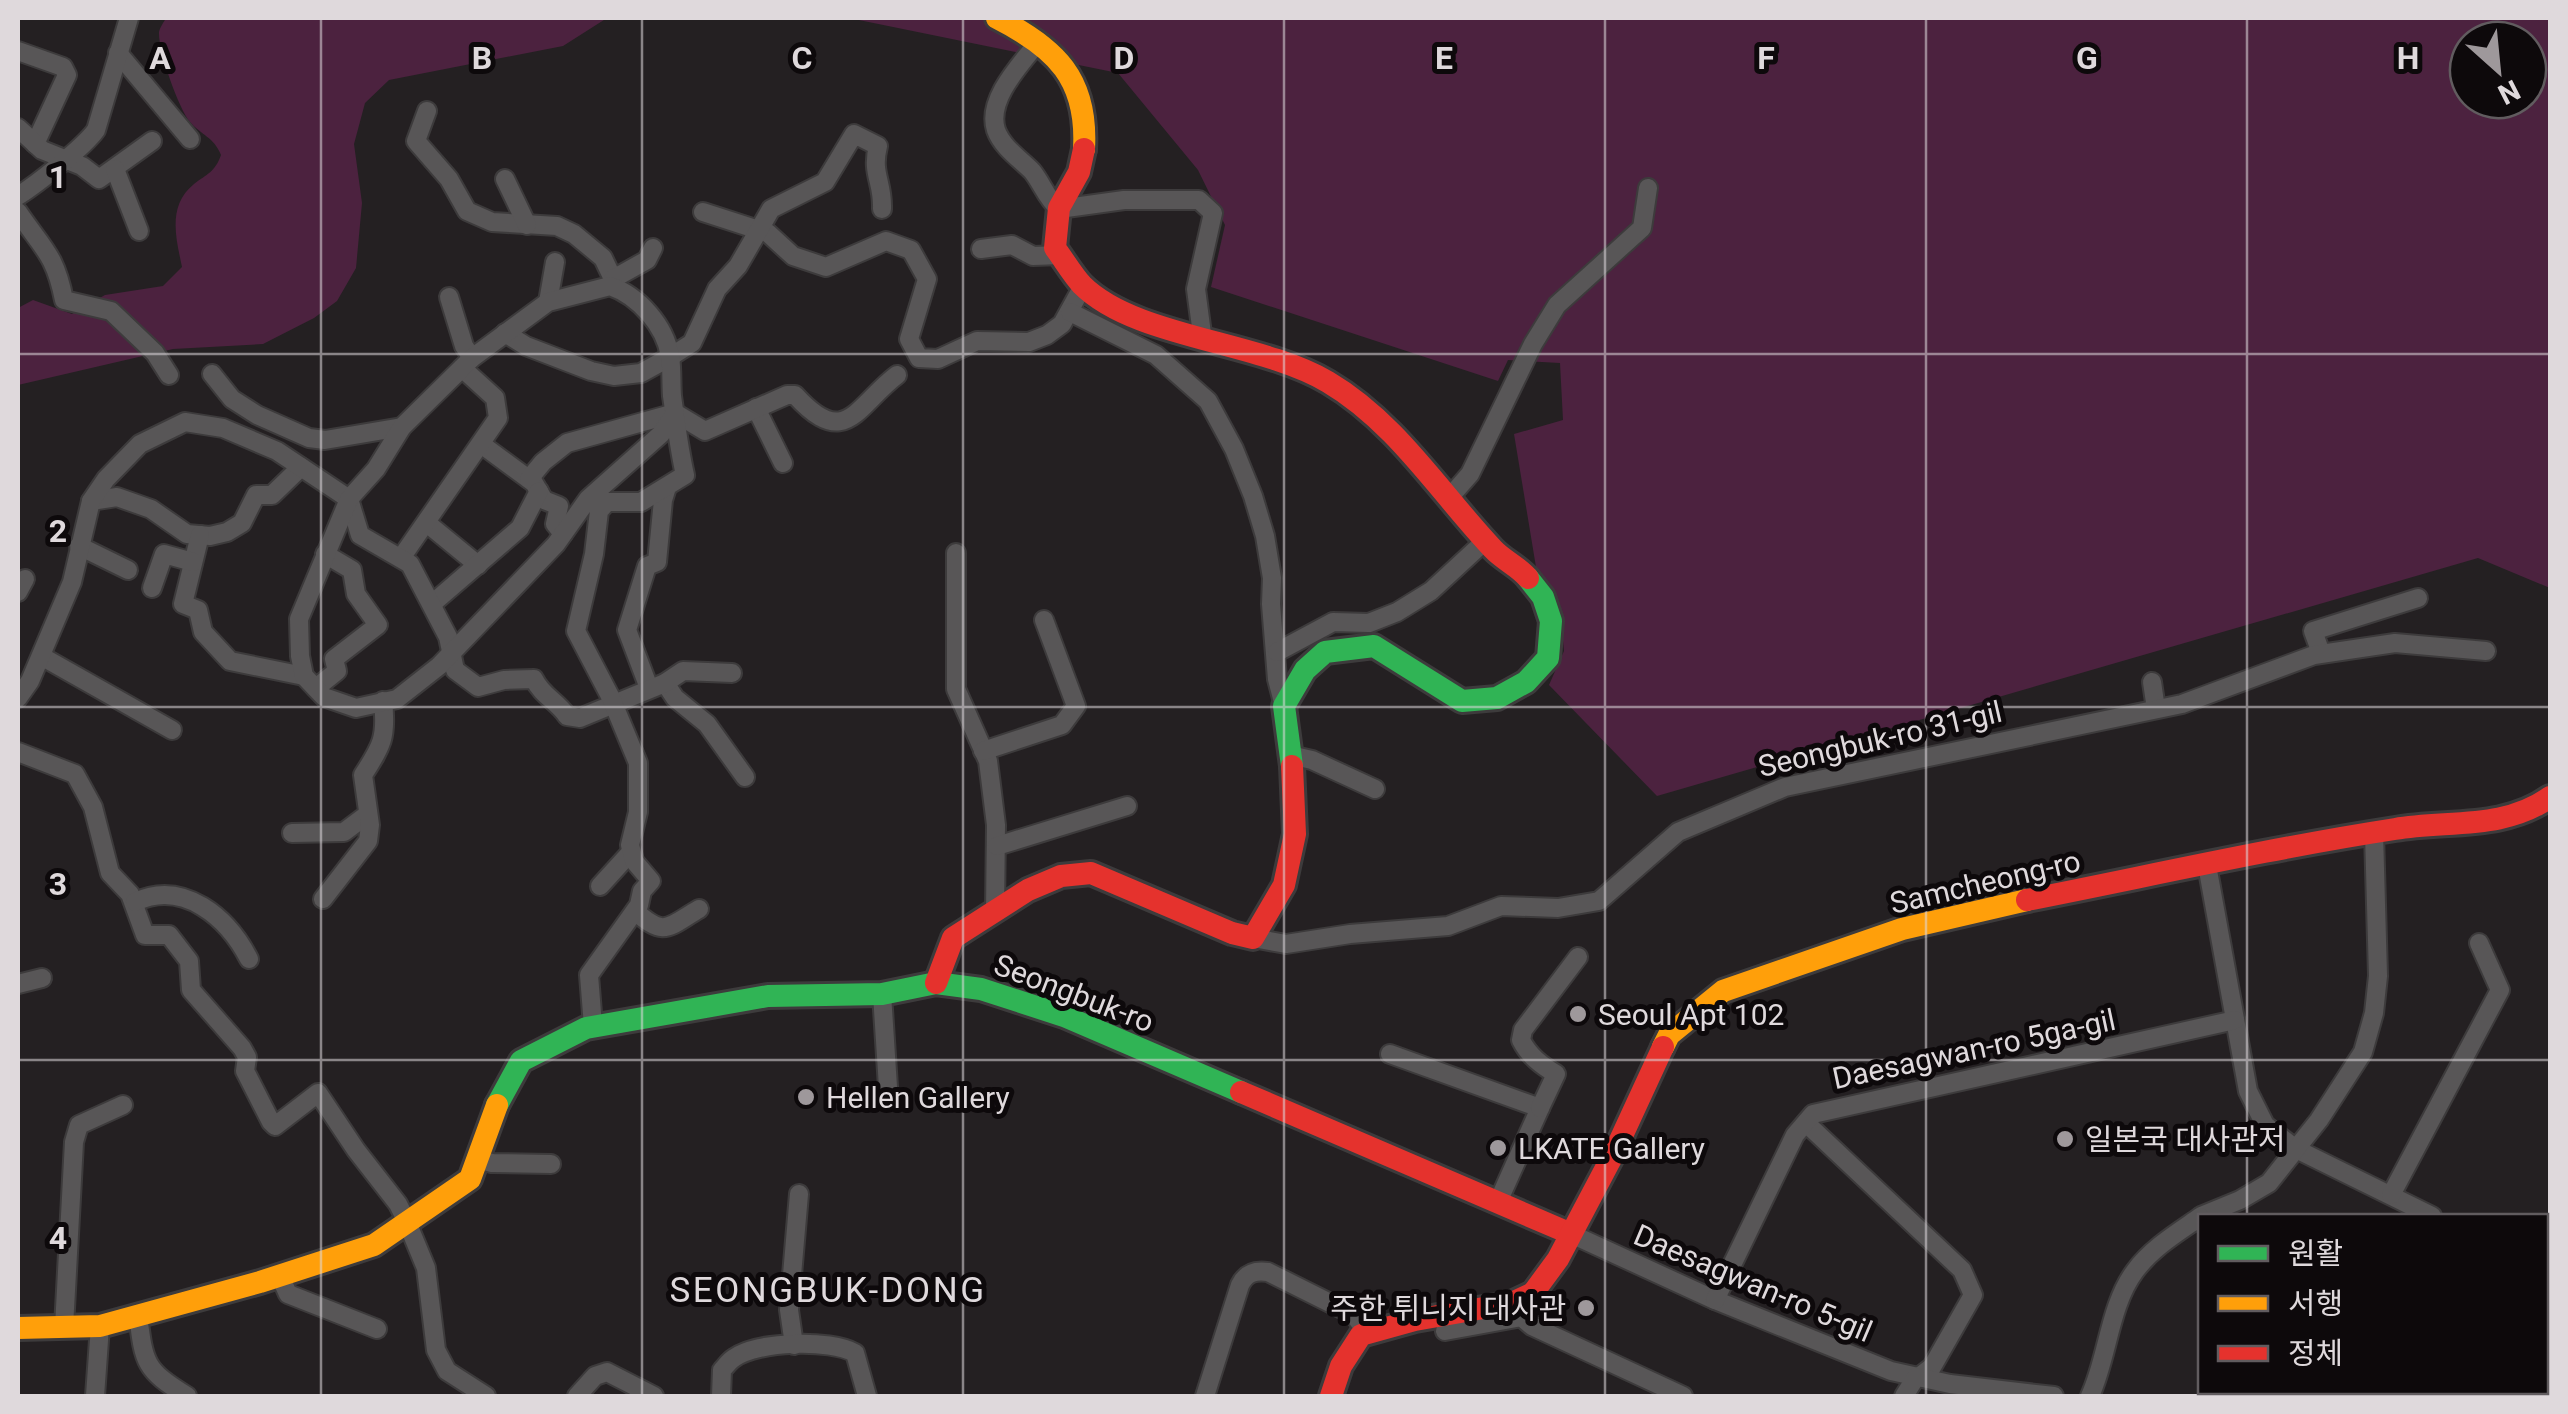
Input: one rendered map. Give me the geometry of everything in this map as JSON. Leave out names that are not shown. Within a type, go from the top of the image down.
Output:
[{"type":"street","points":[[18,196],[85,146],[96,130],[129,18]]},
{"type":"street","points":[[997,18],[1062,60],[1076,82],[1083,162],[1058,209],[1055,248],[1083,286],[1130,316],[1202,334],[1328,382],[1384,427],[1485,541],[1524,573],[1543,596],[1551,621],[1548,658],[1526,682],[1497,698],[1462,701],[1403,668],[1374,646],[1325,652],[1305,670],[1284,706]]},
{"type":"street","points":[[1038,41],[1008,81],[996,110],[996,130],[1017,160],[1033,172],[1058,209]]},
{"type":"street","points":[[18,51],[62,67],[67,74],[35,144]]},
{"type":"street","points":[[118,53],[190,138]]},
{"type":"street","points":[[427,110],[416,141],[449,179],[467,210],[492,222],[557,226],[574,234],[603,258],[612,282],[648,312],[665,339],[670,358],[674,413],[685,475],[641,502],[621,499],[608,502],[598,511],[594,554],[576,631],[638,763],[638,812],[630,845],[634,862],[651,881],[642,891],[635,911],[589,975],[593,1026]]},
{"type":"street","points":[[18,128],[35,144],[82,166],[99,179],[152,140]]},
{"type":"street","points":[[505,334],[575,365],[614,376],[641,373],[670,358],[692,343],[717,289],[738,266],[771,209],[825,182],[854,134],[878,146],[873,165],[883,191],[882,209]]},
{"type":"street","points":[[115,169],[139,231]]},
{"type":"street","points":[[506,179],[527,225]]},
{"type":"street","points":[[1449,498],[1470,474],[1556,304],[1642,228],[1648,188]]},
{"type":"street","points":[[1058,209],[1124,200],[1199,200],[1213,213],[1196,289],[1202,334]]},
{"type":"street","points":[[18,212],[52,256],[64,300],[111,310],[155,353],[169,376]]},
{"type":"street","points":[[703,212],[768,233],[793,256],[826,267],[886,241],[911,250],[926,279],[910,339],[919,358],[938,359],[978,342],[1029,342],[1047,336],[1062,324],[1083,286]]},
{"type":"street","points":[[981,249],[1012,244],[1033,256],[1060,255]]},
{"type":"street","points":[[653,248],[647,260],[612,282],[548,302],[467,363],[402,427],[376,469],[350,500],[299,618],[300,656],[310,682],[324,697],[356,708],[397,699],[451,653],[563,534],[588,500],[661,434],[674,413]]},
{"type":"street","points":[[548,302],[555,262]]},
{"type":"street","points":[[401,558],[498,418],[496,398],[467,363],[450,298]]},
{"type":"street","points":[[1070,312],[1156,355],[1208,401],[1234,449],[1265,536],[1272,578],[1277,679],[1284,706],[1294,800],[1284,884],[1253,938]]},
{"type":"street","points":[[212,374],[232,400],[257,416],[309,438],[325,440],[402,427]]},
{"type":"street","points":[[433,603],[520,528],[543,462],[567,444],[674,413],[705,432],[787,395],[795,395],[815,417],[832,422],[854,416],[897,375]]},
{"type":"street","points":[[756,408],[783,463]]},
{"type":"street","points":[[18,698],[30,681],[72,582],[91,501],[140,444],[186,422],[223,428],[277,451],[350,500],[360,534],[410,564],[448,637],[454,670],[478,686],[534,679],[542,694],[558,703],[568,716],[580,718],[683,672],[732,673]]},
{"type":"street","points":[[481,444],[534,485],[544,500],[559,506],[555,524],[563,534]]},
{"type":"street","points":[[91,501],[116,497],[150,509],[187,534],[227,532],[242,523],[256,495],[272,495],[301,467]]},
{"type":"street","points":[[667,487],[662,500],[656,562],[647,566],[628,630],[657,686],[707,724],[744,776]]},
{"type":"street","points":[[428,524],[478,565]]},
{"type":"street","points":[[200,535],[183,604],[198,610],[203,632],[230,660],[310,682],[338,671],[334,659],[378,624],[356,594],[352,570],[325,554]]},
{"type":"street","points":[[1277,652],[1333,622],[1369,623],[1397,612],[1431,591],[1485,541]]},
{"type":"street","points":[[79,546],[128,570]]},
{"type":"street","points":[[152,588],[164,554],[194,562]]},
{"type":"street","points":[[956,554],[956,689],[988,762],[997,846],[995,912]]},
{"type":"street","points":[[2321,654],[2313,631],[2418,598]]},
{"type":"street","points":[[983,751],[1062,725],[1076,706],[1044,620]]},
{"type":"street","name":"Seongbuk-ro 31-gil","points":[[936,983],[953,938],[1028,890],[1061,876],[1091,873],[1232,934],[1286,944],[1448,926],[1502,906],[1558,908],[1599,901],[1678,832],[1785,787],[2182,704],[2321,654],[2395,643],[2486,651]]},
{"type":"street","points":[[41,656],[172,730]]},
{"type":"street","points":[[2152,682],[2156,710]]},
{"type":"street","points":[[323,898],[368,841],[363,775],[382,746],[386,728],[384,702]]},
{"type":"street","points":[[18,752],[75,774],[93,807],[110,873],[135,902],[145,935],[169,934],[188,961],[191,990],[242,1048],[247,1057],[245,1071],[271,1122],[276,1126],[318,1093],[407,1222],[426,1268],[436,1350],[447,1371],[486,1396]]},
{"type":"street","points":[[1290,754],[1376,789]]},
{"type":"street","name":"Samcheong-ro","points":[[1517,1310],[1552,1268],[1615,1151],[1669,1035],[1723,990],[1902,930],[2007,904],[2374,833],[2472,824],[2532,810],[2550,797]]},
{"type":"street","points":[[997,846],[1127,806]]},
{"type":"street","points":[[292,832],[344,832],[368,814]]},
{"type":"street","points":[[2208,1214],[2269,1183],[2319,1120],[2362,1052],[2374,1013],[2378,976],[2374,833]]},
{"type":"street","points":[[600,886],[632,852]]},
{"type":"street","points":[[2206,866],[2248,1091],[2265,1125],[2296,1149],[2428,1214]]},
{"type":"street","points":[[135,902],[182,895],[237,935],[249,960]]},
{"type":"street","points":[[635,911],[653,928],[666,928],[700,909]]},
{"type":"street","points":[[2392,1196],[2500,990],[2479,943]]},
{"type":"street","points":[[1498,1202],[1556,1074],[1538,1063],[1524,1047],[1520,1040],[1523,1030],[1578,957]]},
{"type":"street","points":[[18,984],[42,978]]},
{"type":"street","name":"Seongbuk-ro","points":[[18,1328],[100,1326],[280,1276],[374,1245],[470,1179],[493,1112],[521,1060],[593,1026],[768,996],[882,994],[936,983],[981,989],[1064,1016],[1569,1233]]},
{"type":"street","points":[[882,994],[888,1087]]},
{"type":"street","name":"Daesagwan-ro 5ga-gil","points":[[1716,1300],[1795,1135],[1813,1114],[2235,1020]]},
{"type":"street","points":[[1390,1054],[1540,1108]]},
{"type":"street","points":[[64,1327],[74,1142],[79,1126],[122,1105]]},
{"type":"street","points":[[1806,1123],[1962,1270],[1973,1295],[1932,1367],[1917,1377],[1904,1396]]},
{"type":"street","points":[[477,1159],[551,1164]]},
{"type":"street","points":[[794,1345],[789,1310],[799,1194]]},
{"type":"street","points":[[2090,1396],[2133,1273],[2161,1243],[2198,1219]]},
{"type":"street","name":"Daesagwan-ro 5-gil","points":[[1569,1233],[1716,1300],[1890,1370],[1950,1384],[2054,1396]]},
{"type":"street","points":[[1205,1396],[1240,1285],[1253,1272],[1268,1272],[1354,1315],[1368,1332]]},
{"type":"street","points":[[280,1276],[288,1294],[377,1329]]},
{"type":"street","points":[[1445,1331],[1517,1310]]},
{"type":"street","points":[[1331,1396],[1341,1366],[1361,1335],[1415,1320],[1517,1310]]},
{"type":"street","points":[[1517,1310],[1532,1326],[1683,1396]]},
{"type":"street","points":[[138,1315],[141,1342],[153,1375],[187,1396]]},
{"type":"street","points":[[95,1396],[100,1326]]},
{"type":"street","points":[[726,1394],[722,1370],[735,1357],[794,1345],[841,1345],[854,1353],[868,1396]]},
{"type":"street","points":[[577,1396],[595,1376],[606,1372],[654,1396]]},
{"type":"shaded area","points":[[166,18],[607,18],[563,46],[389,80],[365,103],[354,144],[362,203],[356,268],[337,301],[314,318],[263,344],[173,349],[18,385],[18,308],[33,300],[72,314],[105,295],[163,286],[182,267],[176,223],[180,202],[213,169],[221,155],[190,122],[175,92],[160,40]]},
{"type":"shaded area","points":[[849,18],[2550,18],[2550,588],[2478,558],[1657,796],[1549,685],[1564,651],[1560,610],[1536,567],[1514,434],[1563,420],[1560,363],[1508,360],[1498,381],[1211,287],[1225,225],[1198,170],[1118,73]]},
{"type":"traffic: fast","points":[[1292,766],[1284,706],[1305,670],[1325,652],[1374,646],[1462,701],[1497,698],[1526,682],[1548,658],[1551,621],[1543,597],[1528,578]]},
{"type":"traffic: fast","points":[[497,1105],[521,1061],[586,1028],[768,996],[882,994],[936,983],[981,989],[1064,1016],[1241,1092]]},
{"type":"traffic: slow","points":[[997,18],[1036,41],[1064,68],[1080,103],[1084,149]]},
{"type":"traffic: slow","points":[[1663,1047],[1669,1035],[1723,991],[1902,929],[2027,900]]},
{"type":"traffic: slow","points":[[18,1328],[100,1326],[260,1282],[374,1245],[470,1179],[497,1105]]},
{"type":"traffic: jam","points":[[1084,149],[1079,172],[1059,208],[1055,248],[1082,285],[1105,303],[1133,317],[1268,357],[1328,382],[1375,417],[1493,549],[1528,578]]},
{"type":"traffic: jam","points":[[936,983],[953,938],[1028,890],[1061,876],[1091,873],[1232,933],[1253,938],[1284,885],[1295,834],[1292,766]]},
{"type":"traffic: jam","points":[[2027,900],[2349,837],[2495,819],[2514,815],[2550,797]]},
{"type":"traffic: jam","points":[[1331,1396],[1341,1366],[1361,1335],[1415,1320],[1512,1303],[1533,1293],[1558,1259],[1615,1151],[1663,1047]]},
{"type":"traffic: jam","points":[[1241,1092],[1569,1233]]},
{"type":"place","name":"Seoul Apt 102","points":[[1578,1014]]},
{"type":"place","name":"Hellen Gallery","points":[[806,1097]]},
{"type":"place","name":"일본국 대사관저","points":[[2065,1139]]},
{"type":"place","name":"LKATE Gallery","points":[[1498,1148]]},
{"type":"place","name":"주한 튀니지 대사관","points":[[1586,1308]]},
{"type":"district","name":"SEONGBUK-DONG","points":[[828,1290]]}]
